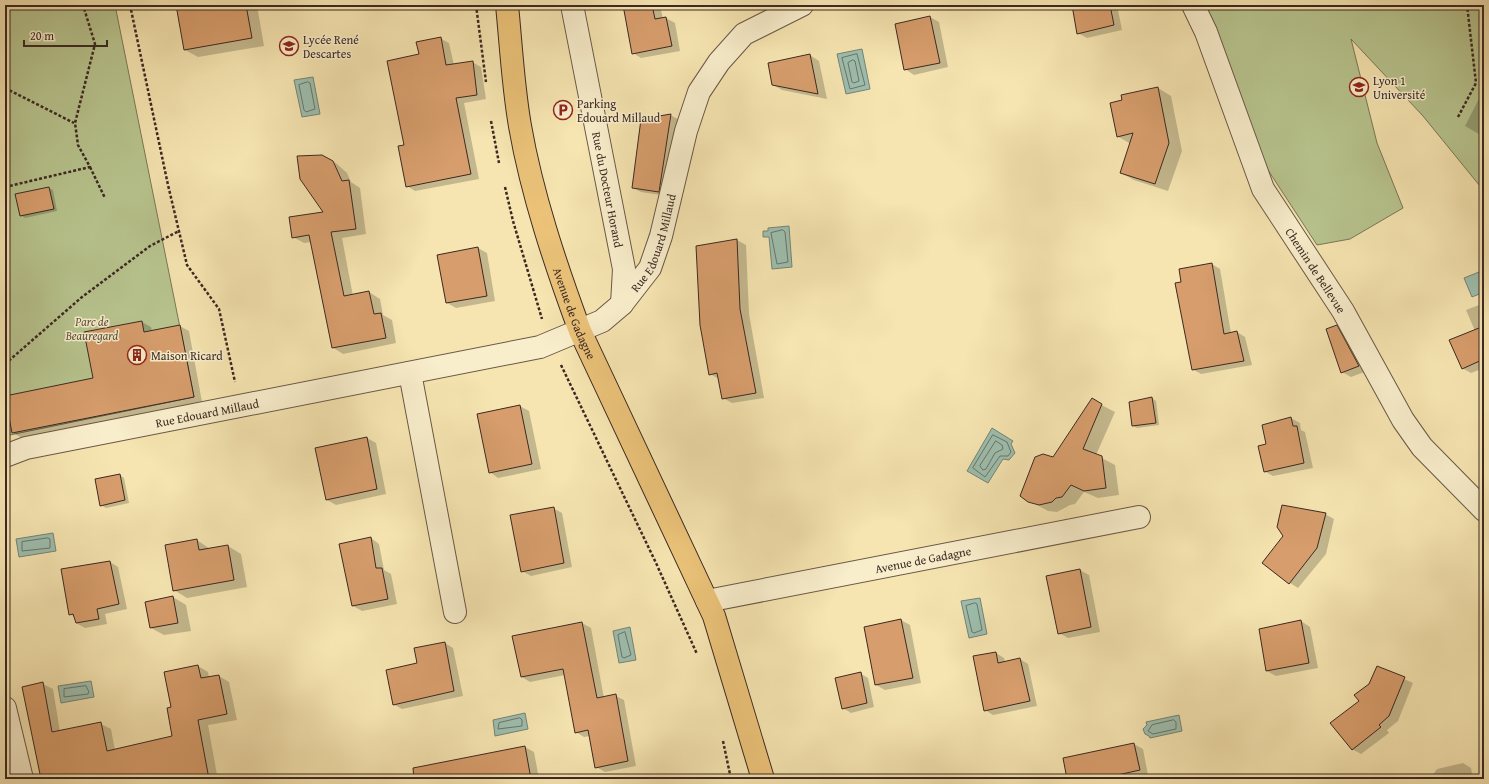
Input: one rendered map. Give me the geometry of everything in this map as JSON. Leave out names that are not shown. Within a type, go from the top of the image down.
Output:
[{"type":"main road","name":"Avenue de Gadagne","points":[[506,5],[520,126],[543,222],[564,288],[580,331],[714,616],[762,779]]},
{"type":"street","name":"Rue du Docteur Horand","points":[[572,5],[624,269],[622,304]]},
{"type":"street","name":"Rue Edouard Millaud","points":[[5,456],[26,448],[241,407],[540,347],[602,321],[622,304],[650,268],[661,236],[686,131],[699,92],[719,62],[744,34],[802,5]]},
{"type":"street","name":"Chemin de Bellevue","points":[[1193,5],[1206,32],[1263,188],[1343,311],[1414,436],[1422,447],[1484,510]]},
{"type":"street","points":[[410,373],[455,612]]},
{"type":"street","name":"Avenue de Gadagne","points":[[707,601],[1139,517]]},
{"type":"street","points":[[5,708],[22,779]]},
{"type":"path","points":[[83,5],[95,44],[75,123],[78,145],[105,198]]},
{"type":"path","points":[[130,5],[187,265],[219,309],[241,407]]},
{"type":"path","points":[[1458,117],[1476,83],[1467,5]]},
{"type":"path","points":[[5,88],[75,123]]},
{"type":"path","points":[[5,187],[90,167]]},
{"type":"path","points":[[5,364],[82,297],[150,246],[179,231]]},
{"type":"green space","name":"Parc de Beauregard","points":[[5,5],[115,5],[194,397],[5,436]]},
{"type":"green space","name":"Lyon 1 Université","points":[[1201,5],[1484,5],[1484,191],[1423,116],[1351,39],[1377,143],[1403,208],[1350,239],[1317,245],[1268,170]]},
{"type":"water","points":[[862,49],[870,89],[846,94],[837,54]]},
{"type":"water","points":[[313,77],[320,114],[302,117],[294,80]]},
{"type":"water","points":[[789,226],[792,267],[772,269],[769,237],[763,237],[763,231],[768,231],[768,228]]},
{"type":"water","points":[[1484,270],[1484,292],[1472,297],[1464,278]]},
{"type":"water","points":[[992,428],[1013,441],[1011,444],[1015,453],[1009,460],[1003,459],[988,483],[967,471]]},
{"type":"water","points":[[53,533],[56,551],[19,557],[16,539]]},
{"type":"water","points":[[980,598],[987,634],[969,638],[961,601]]},
{"type":"water","points":[[630,627],[636,660],[619,663],[613,631]]},
{"type":"water","points":[[91,681],[94,697],[61,703],[58,686]]},
{"type":"water","points":[[525,713],[528,729],[495,736],[493,720]]},
{"type":"water","points":[[1179,715],[1182,731],[1150,738],[1145,734],[1143,729],[1147,725],[1146,722]]},
{"type":"building","points":[[176,5],[246,5],[252,38],[184,50]]},
{"type":"building","points":[[623,5],[652,5],[655,19],[666,17],[672,46],[632,54]]},
{"type":"building","points":[[1072,5],[1110,5],[1114,25],[1077,34]]},
{"type":"building","points":[[930,16],[940,63],[904,70],[895,24]]},
{"type":"building","points":[[441,37],[446,65],[473,61],[477,95],[456,98],[471,174],[406,187],[398,146],[404,145],[387,61],[419,54],[416,42]]},
{"type":"building","points":[[810,54],[818,94],[772,85],[768,63]]},
{"type":"building","points":[[1158,87],[1169,143],[1155,184],[1120,173],[1133,133],[1117,137],[1110,103],[1122,100],[1121,95]]},
{"type":"building","points":[[671,114],[659,192],[632,188],[641,119]]},
{"type":"building","points":[[322,155],[333,161],[342,181],[349,180],[356,229],[331,232],[344,296],[369,291],[374,314],[381,313],[386,338],[332,348],[309,235],[292,238],[289,217],[323,212],[300,179],[297,156]]},
{"type":"building","points":[[49,187],[54,209],[20,216],[15,194]]},
{"type":"building","points":[[737,239],[740,309],[756,393],[722,399],[717,373],[709,375],[700,325],[696,246]]},
{"type":"building","points":[[478,247],[487,296],[446,303],[437,255]]},
{"type":"building","points":[[1212,263],[1224,334],[1237,331],[1244,361],[1192,370],[1175,283],[1181,282],[1179,269]]},
{"type":"building","name":"Maison Ricard","points":[[142,321],[144,332],[180,325],[194,397],[12,433],[5,396],[93,378],[84,332]]},
{"type":"building","points":[[1337,325],[1359,366],[1341,373],[1326,329]]},
{"type":"building","points":[[1484,326],[1484,359],[1462,369],[1449,340]]},
{"type":"building","points":[[1152,397],[1156,423],[1132,426],[1129,402]]},
{"type":"building","points":[[1092,398],[1102,404],[1083,449],[1102,456],[1106,488],[1084,491],[1071,485],[1062,497],[1056,498],[1052,502],[1039,505],[1028,502],[1020,496],[1035,457],[1043,454],[1053,457]]},
{"type":"building","points":[[520,405],[532,464],[489,473],[477,414]]},
{"type":"building","points":[[1291,417],[1293,426],[1297,426],[1304,463],[1264,472],[1258,446],[1266,444],[1262,425]]},
{"type":"building","points":[[367,437],[377,489],[326,500],[315,448]]},
{"type":"building","points":[[120,474],[125,500],[100,506],[95,479]]},
{"type":"building","points":[[1282,505],[1326,513],[1317,548],[1289,584],[1262,563],[1283,536],[1277,527]]},
{"type":"building","points":[[554,507],[564,563],[521,572],[510,515]]},
{"type":"building","points":[[371,537],[376,568],[382,568],[388,599],[352,606],[339,544]]},
{"type":"building","points":[[197,539],[199,550],[228,545],[234,580],[173,591],[165,545]]},
{"type":"building","points":[[110,561],[119,604],[97,609],[99,619],[76,623],[73,614],[69,615],[61,569]]},
{"type":"building","points":[[1080,569],[1091,627],[1058,634],[1046,576]]},
{"type":"building","points":[[173,596],[178,623],[150,628],[145,602]]},
{"type":"building","points":[[901,619],[913,678],[875,685],[864,627]]},
{"type":"building","points":[[1301,620],[1309,663],[1266,671],[1259,629]]},
{"type":"building","points":[[582,622],[597,698],[616,694],[628,761],[595,768],[588,730],[575,733],[563,669],[521,677],[512,636]]},
{"type":"building","points":[[445,642],[454,691],[393,705],[386,670],[417,663],[414,648]]},
{"type":"building","points":[[996,652],[998,663],[1020,658],[1030,701],[984,711],[973,656]]},
{"type":"building","points":[[198,665],[201,678],[219,675],[227,714],[198,720],[209,779],[41,779],[22,687],[43,682],[52,732],[101,722],[107,751],[172,736],[167,708],[171,707],[164,672]]},
{"type":"building","points":[[1377,666],[1405,677],[1389,716],[1379,725],[1381,727],[1352,750],[1330,723],[1359,701],[1354,695],[1369,684]]},
{"type":"building","points":[[861,672],[867,703],[842,709],[835,678]]},
{"type":"building","points":[[1134,743],[1140,770],[1113,776],[1114,779],[1067,779],[1063,758]]},
{"type":"building","points":[[525,746],[531,779],[414,779],[413,768]]},
{"type":"place","name":"Lycée René Descartes","points":[[289,46]]},
{"type":"place","name":"Lyon 1 Université","points":[[1359,87]]},
{"type":"place","name":"Parking Edouard Millaud","points":[[563,110]]},
{"type":"place","name":"Maison Ricard","points":[[137,355]]}]
